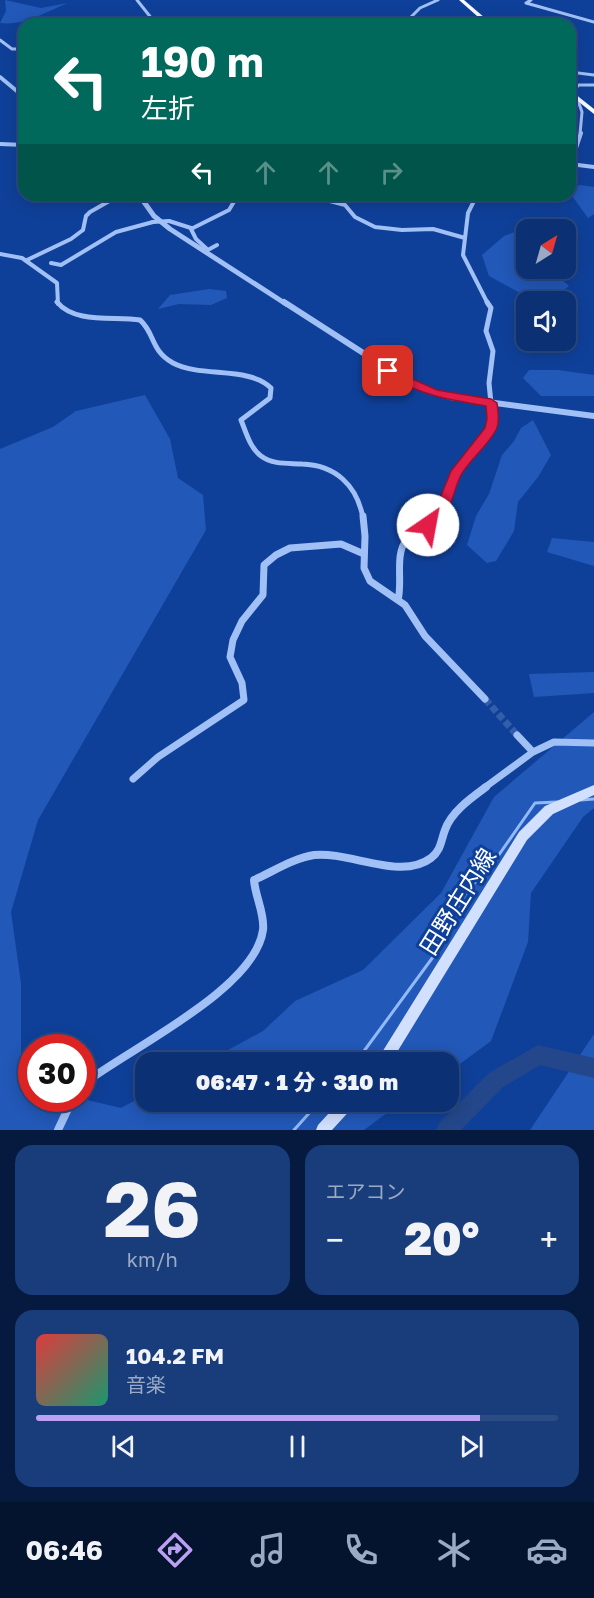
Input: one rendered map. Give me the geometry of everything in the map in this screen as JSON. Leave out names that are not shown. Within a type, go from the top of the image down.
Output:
[{"type":"highway","points":[[460,0],[482,18]]},
{"type":"highway","points":[[576,96],[594,112]]},
{"type":"main road","name":"田野庄内線","points":[[389,1052],[523,836],[549,810],[594,790]]},
{"type":"main road","points":[[323,1130],[339,1112]]},
{"type":"street","points":[[137,0],[151,18]]},
{"type":"street","points":[[410,18],[420,8],[438,0]]},
{"type":"street","points":[[531,0],[526,3],[594,22]]},
{"type":"street","points":[[0,40],[12,49],[18,49]]},
{"type":"street","points":[[576,73],[594,75]]},
{"type":"street","points":[[0,77],[18,92]]},
{"type":"street","points":[[576,87],[594,85]]},
{"type":"street","points":[[576,102],[582,116],[576,150]]},
{"type":"street","points":[[0,144],[18,145]]},
{"type":"street","points":[[576,165],[594,167]]},
{"type":"street","points":[[27,260],[76,236],[85,227],[86,216],[109,201]]},
{"type":"street","points":[[144,201],[158,220],[404,381],[439,395],[594,416]]},
{"type":"street","points":[[51,262],[61,265],[105,236],[139,223],[169,221],[191,228],[205,218],[230,211],[233,201]]},
{"type":"street","points":[[330,201],[345,205],[352,215],[375,227],[402,230],[433,229],[465,238]]},
{"type":"street","points":[[398,600],[401,589],[400,560],[406,540],[438,516],[455,474],[491,429],[493,419],[489,377],[493,351],[486,331],[491,308],[463,255],[468,213],[474,201]]},
{"type":"street","points":[[191,228],[196,239],[206,251]]},
{"type":"street","points":[[206,251],[217,245]]},
{"type":"street","points":[[0,254],[15,255],[27,260],[58,285],[57,303],[71,314],[140,320],[147,326],[152,342],[158,351],[182,366],[217,374],[252,377],[270,386],[272,391],[267,402],[247,413],[242,420],[249,442],[267,461],[324,466],[334,471],[350,485],[356,495],[364,521],[364,569],[368,579],[375,587],[405,606],[424,636],[485,699]]},
{"type":"street","points":[[133,779],[155,758],[225,716],[244,700],[243,683],[230,657],[233,639],[242,621],[263,595],[264,565],[276,555],[291,548],[341,544],[364,554]]},
{"type":"street","points":[[517,735],[533,752]]},
{"type":"street","points":[[96,1072],[163,1032],[223,988],[244,969],[258,947],[263,929],[254,894],[254,880],[315,855],[348,857],[395,867],[417,865],[432,858],[441,846],[445,828],[465,802],[533,752],[554,742],[594,743]]},
{"type":"street","points":[[58,1130],[65,1112]]},
{"type":"shaded area","points":[[5,0],[41,8],[68,3],[32,18],[18,18],[18,22],[0,23],[6,11]]},
{"type":"shaded area","points":[[576,187],[594,187],[594,214],[588,218],[576,201]]},
{"type":"shaded area","points":[[516,231],[516,279],[561,279],[569,286],[562,291],[516,291],[489,276],[482,255],[504,236]]},
{"type":"shaded area","points":[[209,289],[226,291],[227,298],[211,305],[179,304],[158,309],[170,295]]},
{"type":"shaded area","points":[[529,370],[558,370],[594,375],[594,396],[541,396],[523,378]]},
{"type":"shaded area","points":[[145,395],[170,439],[178,478],[203,495],[206,530],[38,820],[11,912],[21,983],[21,1034],[18,1034],[18,1112],[96,1112],[96,1102],[121,1108],[135,1100],[135,1112],[388,1112],[364,1130],[0,1130],[0,449],[53,427],[76,411]]},
{"type":"shaded area","points":[[533,420],[551,455],[538,477],[518,502],[514,531],[496,561],[487,563],[467,545],[476,516],[489,494],[502,455],[521,428]]},
{"type":"shaded area","points":[[552,538],[594,542],[594,566],[547,552]]},
{"type":"shaded area","points":[[594,672],[594,693],[534,697],[529,674]]},
{"type":"shaded area","points":[[594,712],[594,808],[583,817],[531,893],[528,942],[491,1041],[459,1065],[459,1052],[224,1052],[263,1031],[295,1001],[363,970],[441,893],[494,797]]},
{"type":"shaded area","points":[[594,1034],[594,1130],[530,1130]]},
{"type":"waterway","points":[[581,800],[594,799]]},
{"type":"waterway","points":[[363,1052],[444,942],[453,914],[468,890],[496,859],[535,803],[557,802]]},
{"type":"waterway","points":[[446,1130],[496,1080],[538,1055],[594,1068]]},
{"type":"waterway","points":[[294,1130],[310,1112]]},
{"type":"tunnel","points":[[485,699],[517,735]]},
{"type":"route","points":[[388,371],[413,386],[435,394],[491,403],[493,424],[491,429],[471,451],[455,474],[441,510],[434,521],[428,525]]}]
